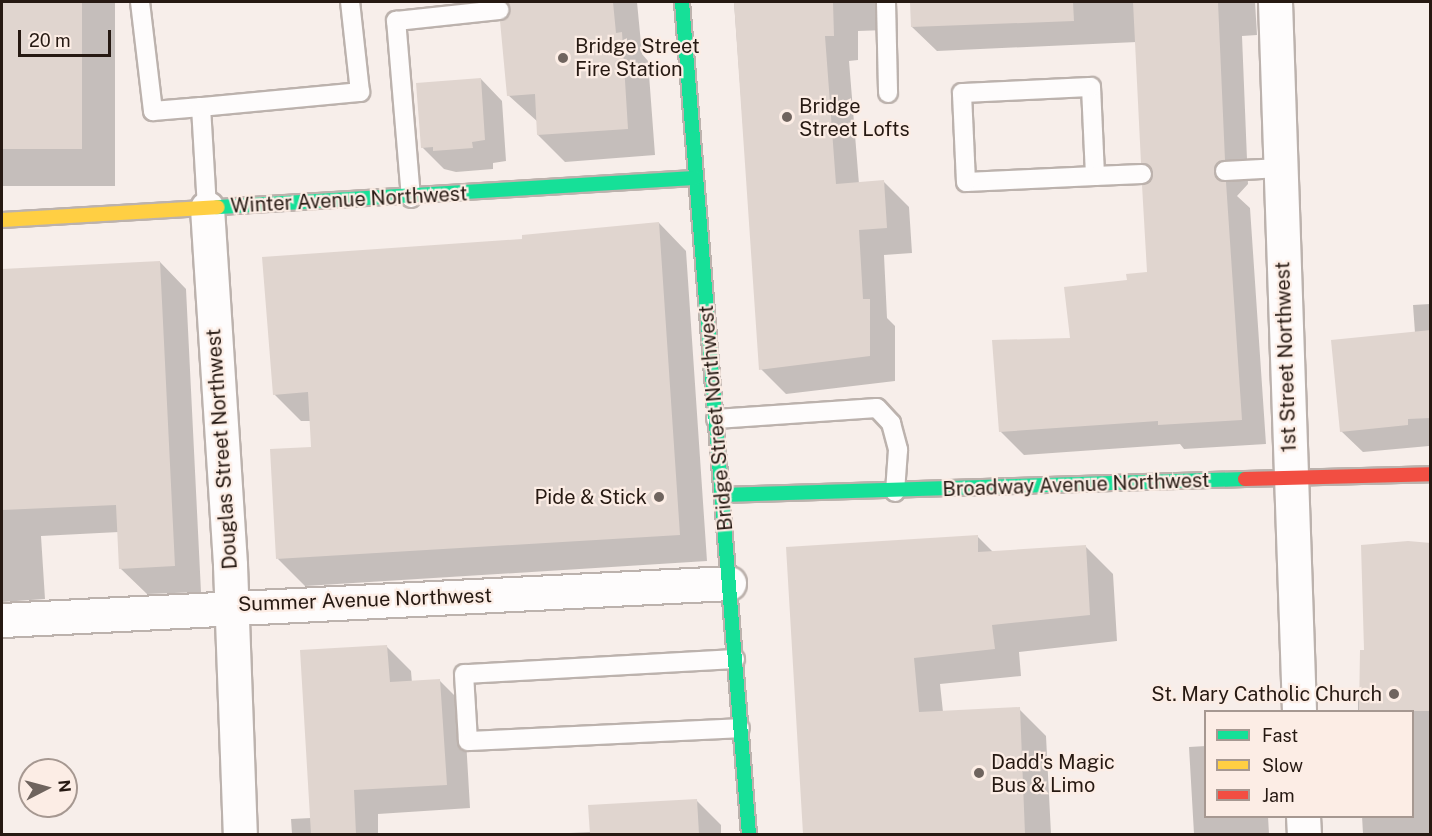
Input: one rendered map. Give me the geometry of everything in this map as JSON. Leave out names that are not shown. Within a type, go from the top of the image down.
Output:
[{"type":"street","name":"Bridge Street Northwest","points":[[682,2],[749,834]]},
{"type":"street","name":"1st Street Northwest","points":[[1275,2],[1289,478],[1299,710]]},
{"type":"street","name":"Winter Avenue Northwest","points":[[2,220],[411,198],[695,178]]},
{"type":"street","name":"Douglas Street Northwest","points":[[207,208],[231,605],[240,834]]},
{"type":"street","name":"Broadway Avenue Northwest","points":[[722,495],[895,492],[1431,474]]},
{"type":"street","name":"Summer Avenue Northwest","points":[[2,620],[231,605],[729,583]]},
{"type":"street","points":[[1303,818],[1304,834]]},
{"type":"lane","points":[[140,2],[153,111],[360,92],[350,2]]},
{"type":"lane","points":[[886,2],[888,93]]},
{"type":"lane","points":[[411,198],[396,21],[499,10]]},
{"type":"lane","points":[[1095,176],[1091,87],[962,93],[966,182],[1142,174]]},
{"type":"lane","points":[[201,107],[207,208]]},
{"type":"lane","points":[[1225,171],[1280,168]]},
{"type":"lane","points":[[716,419],[877,408],[891,423],[898,450],[895,492]]},
{"type":"lane","points":[[735,659],[464,674],[468,741],[740,728]]},
{"type":"building","points":[[2,2],[82,2],[82,149],[2,149]]},
{"type":"building","name":"Bridge Street Fire Station","points":[[506,2],[613,2],[616,33],[622,32],[628,129],[537,135],[535,94],[507,96],[500,21],[509,14]]},
{"type":"building","points":[[734,2],[833,2],[834,36],[825,36],[836,184],[884,180],[887,228],[859,230],[863,299],[870,299],[870,356],[759,370]]},
{"type":"building","points":[[910,2],[1073,2],[1074,21],[911,27]]},
{"type":"building","points":[[1133,2],[1218,2],[1225,160],[1215,165],[1214,172],[1226,182],[1242,420],[1158,425],[1158,421],[999,432],[992,340],[1070,338],[1064,287],[1127,280],[1126,274],[1147,272],[1142,185],[1152,180],[1153,173],[1148,164],[1141,163]]},
{"type":"building","points":[[481,78],[485,140],[472,142],[473,148],[433,151],[433,147],[421,148],[416,83]]},
{"type":"building","points":[[659,222],[680,535],[276,559],[270,449],[311,447],[308,392],[273,395],[262,257],[522,239],[522,235]]},
{"type":"building","points":[[160,261],[175,566],[119,569],[116,505],[2,510],[2,269]]},
{"type":"building","points":[[1431,330],[1431,418],[1408,419],[1408,425],[1340,432],[1331,340]]},
{"type":"building","points":[[978,535],[978,552],[1086,545],[1090,615],[992,625],[995,649],[914,658],[919,712],[1020,707],[1025,834],[803,834],[786,547]]},
{"type":"building","name":"St. Mary Catholic Church","points":[[1408,541],[1431,543],[1431,711],[1359,710],[1360,650],[1364,650],[1361,545]]},
{"type":"building","points":[[387,645],[390,682],[440,679],[447,785],[354,790],[356,834],[311,834],[300,650]]},
{"type":"building","points":[[697,799],[699,834],[590,834],[588,805]]},
{"type":"traffic: fast","points":[[682,2],[749,834]]},
{"type":"traffic: fast","points":[[218,207],[695,178]]},
{"type":"traffic: fast","points":[[722,495],[1245,479]]},
{"type":"traffic: slow","points":[[2,220],[218,207]]},
{"type":"traffic: jam","points":[[1245,479],[1430,474]]},
{"type":"place","name":"Bridge Street Fire Station","points":[[563,58]]},
{"type":"place","name":"Bridge Street Lofts","points":[[787,117]]},
{"type":"place","name":"Pide & Stick","points":[[659,497]]},
{"type":"place","name":"St. Mary Catholic Church","points":[[1394,694]]},
{"type":"place","name":"Dadd's Magic Bus & Limo","points":[[979,773]]}]
